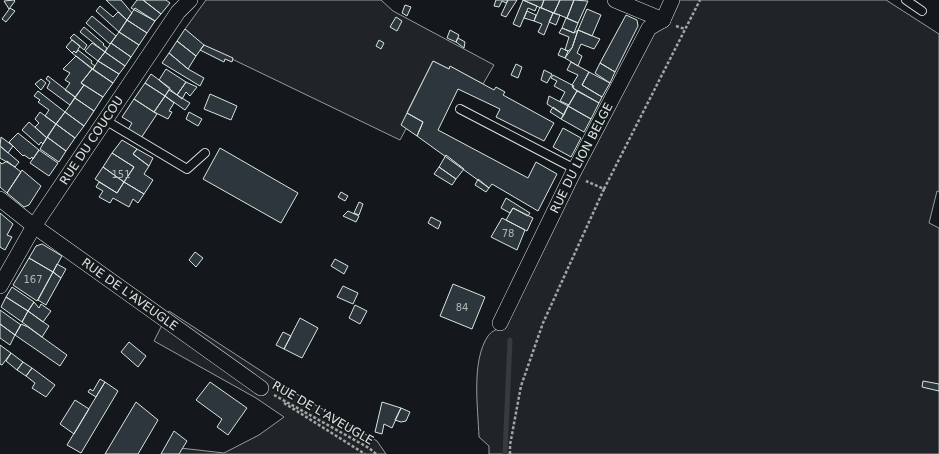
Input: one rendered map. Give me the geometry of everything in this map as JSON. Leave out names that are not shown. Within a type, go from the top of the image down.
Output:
[{"type":"street","name":"RUE DU COUCOU","points":[[0,286],[34,226],[178,12],[190,0]]},
{"type":"street","points":[[615,0],[663,20]]},
{"type":"street","name":"RUE DU LION BELGE","points":[[500,323],[573,172],[650,28],[663,20],[672,0]]},
{"type":"street","name":"RUE DE L'AVEUGLE","points":[[0,199],[34,226],[261,388]]},
{"type":"lane","points":[[906,0],[922,11]]},
{"type":"lane","points":[[460,109],[573,172]]},
{"type":"lane","points":[[105,120],[187,169],[205,153]]},
{"type":"path","points":[[510,454],[510,445],[521,386],[543,323],[604,189],[700,0]]},
{"type":"path","points":[[573,172],[604,189]]},
{"type":"path","points":[[261,388],[365,454]]},
{"type":"path","name":"RUE DE L'AVEUGLE","points":[[261,388],[370,448],[376,454]]},
{"type":"shaded area","points":[[206,0],[381,0],[393,11],[494,65],[483,84],[451,67],[449,69],[433,61],[407,112],[413,116],[400,140],[203,45],[185,29]]},
{"type":"shaded area","points":[[677,0],[886,0],[939,34],[939,192],[937,191],[929,223],[939,228],[939,454],[489,454],[489,446],[479,437],[477,371],[483,346],[491,332],[507,325],[577,176],[656,30]]},
{"type":"shaded area","points":[[169,311],[295,393],[377,441],[386,454],[177,454],[180,448],[224,453],[259,435],[284,417],[256,398],[154,341]]},
{"type":"building","points":[[106,0],[121,0],[132,13],[127,20]]},
{"type":"building","points":[[137,0],[143,0],[161,14],[155,21],[131,8]]},
{"type":"building","points":[[143,0],[166,0],[170,3],[161,14]]},
{"type":"building","points":[[496,0],[508,0],[506,3],[502,1],[499,7],[494,6]]},
{"type":"building","points":[[508,0],[517,0],[506,17],[501,15]]},
{"type":"building","points":[[523,0],[544,0],[541,8]]},
{"type":"building","points":[[523,0],[537,6],[535,11],[528,8],[520,27],[513,24]]},
{"type":"building","points":[[544,0],[560,0],[554,13],[541,8]]},
{"type":"building","points":[[560,0],[574,0],[567,18],[554,13]]},
{"type":"building","points":[[574,0],[588,1],[578,23],[567,18]]},
{"type":"building","points":[[4,1],[15,1],[9,9]]},
{"type":"building","points":[[405,5],[411,7],[407,16],[402,13]]},
{"type":"building","points":[[100,6],[113,17],[118,12],[127,20],[119,32],[96,11]]},
{"type":"building","points":[[540,7],[553,13],[544,35],[538,32],[542,24],[534,21]]},
{"type":"building","points":[[10,8],[15,11],[6,22],[2,19]]},
{"type":"building","points":[[135,8],[155,21],[147,33],[127,20]]},
{"type":"building","points":[[587,9],[601,15],[592,36],[578,30]]},
{"type":"building","points":[[527,11],[536,15],[534,21],[524,18]]},
{"type":"building","points":[[553,13],[560,15],[556,25],[549,22]]},
{"type":"building","points":[[626,15],[637,20],[638,26],[615,72],[600,63]]},
{"type":"building","points":[[92,16],[116,36],[110,44],[86,23]]},
{"type":"building","points":[[396,17],[402,21],[397,31],[390,27]]},
{"type":"building","points":[[566,18],[578,23],[574,33],[562,28]]},
{"type":"building","points":[[127,20],[147,33],[139,45],[119,32]]},
{"type":"building","points":[[84,27],[104,44],[103,45],[107,48],[105,52],[80,32]]},
{"type":"building","points":[[562,28],[574,33],[578,30],[572,48],[568,51],[565,50],[569,37],[559,33]]},
{"type":"building","points":[[185,29],[204,45],[196,56],[177,41]]},
{"type":"building","points":[[450,30],[459,35],[456,42],[447,38]]},
{"type":"building","points":[[578,30],[600,39],[594,49],[581,44],[577,53],[582,56],[578,66],[565,58],[572,48]]},
{"type":"building","points":[[119,32],[139,45],[131,57],[111,43]]},
{"type":"building","points":[[74,34],[87,45],[84,50],[70,38]]},
{"type":"building","points":[[458,38],[465,42],[464,48],[456,42]]},
{"type":"building","points":[[72,40],[80,46],[76,53],[74,51],[72,53],[66,47]]},
{"type":"building","points":[[379,40],[384,43],[381,49],[376,46]]},
{"type":"building","points":[[177,41],[196,56],[188,69],[169,53]]},
{"type":"building","points":[[92,43],[105,52],[98,61],[85,51]]},
{"type":"building","points":[[111,43],[131,57],[125,66],[105,52]]},
{"type":"building","points":[[204,45],[233,58],[232,62],[225,59],[224,62],[200,50]]},
{"type":"building","points":[[561,48],[568,51],[565,58],[558,55]]},
{"type":"building","points":[[78,50],[92,61],[91,63],[95,66],[93,69],[72,53],[74,51],[76,53]]},
{"type":"building","points":[[105,52],[125,66],[119,74],[98,61]]},
{"type":"building","points":[[169,53],[188,69],[204,78],[200,86],[162,63]]},
{"type":"building","points":[[76,56],[92,69],[81,83],[84,85],[75,97],[65,90],[70,83],[65,80],[70,73],[63,69]]},
{"type":"building","points":[[98,61],[119,74],[113,83],[93,69]]},
{"type":"building","points":[[433,61],[449,69],[450,66],[494,90],[496,87],[505,92],[503,95],[554,123],[544,141],[496,117],[500,109],[458,89],[438,130],[528,178],[536,162],[557,174],[538,211],[492,184],[489,188],[417,136],[423,122],[407,113]]},
{"type":"building","points":[[571,62],[589,72],[582,85],[602,97],[599,103],[573,88],[574,86],[572,85],[578,75],[567,70]]},
{"type":"building","points":[[600,63],[615,72],[610,83],[595,73]]},
{"type":"building","points":[[516,64],[522,67],[518,78],[511,75]]},
{"type":"building","points":[[92,69],[113,83],[103,97],[81,83]]},
{"type":"building","points":[[166,69],[186,82],[177,95],[159,80]]},
{"type":"building","points":[[544,70],[552,74],[547,83],[541,80]]},
{"type":"building","points":[[589,72],[610,83],[602,97],[582,85]]},
{"type":"building","points":[[151,74],[170,88],[165,96],[145,83]]},
{"type":"building","points":[[553,75],[572,85],[577,91],[569,105],[560,101],[565,92],[554,86],[557,81],[551,78]]},
{"type":"building","points":[[48,76],[75,97],[70,105],[47,88],[50,82],[46,79]]},
{"type":"building","points":[[41,79],[46,83],[41,90],[35,84]]},
{"type":"building","points":[[186,82],[197,87],[190,96],[186,92],[182,99],[177,95]]},
{"type":"building","points":[[145,83],[165,96],[154,112],[134,99]]},
{"type":"building","points":[[84,85],[103,97],[94,111],[75,98]]},
{"type":"building","points":[[169,90],[190,103],[185,110],[165,96]]},
{"type":"building","points":[[38,91],[65,112],[56,124],[45,116],[49,110],[38,102],[40,100],[34,96]]},
{"type":"building","points":[[577,91],[599,103],[591,119],[568,106]]},
{"type":"building","points":[[210,94],[237,106],[231,120],[204,109]]},
{"type":"building","points":[[165,96],[174,103],[169,111],[172,112],[168,119],[154,112]]},
{"type":"building","points":[[549,96],[568,106],[564,115],[547,104]]},
{"type":"building","points":[[75,98],[94,111],[84,126],[65,112]]},
{"type":"building","points":[[134,99],[157,114],[141,138],[128,130],[132,123],[122,117]]},
{"type":"building","points":[[568,106],[591,119],[584,132],[561,119]]},
{"type":"building","points":[[553,107],[564,115],[561,119],[550,112]]},
{"type":"building","points":[[40,112],[56,124],[47,138],[35,127],[39,123],[35,119]]},
{"type":"building","points":[[65,112],[84,126],[75,138],[56,124]]},
{"type":"building","points":[[189,112],[202,119],[198,126],[186,119]]},
{"type":"building","points":[[407,113],[423,122],[417,136],[401,125]]},
{"type":"building","points":[[29,122],[47,138],[43,144],[41,142],[39,145],[22,130]]},
{"type":"building","points":[[56,124],[75,138],[66,151],[47,137]]},
{"type":"building","points":[[563,128],[581,138],[571,157],[553,147]]},
{"type":"building","points":[[18,133],[39,150],[33,159],[32,157],[30,159],[24,155],[23,156],[9,142]]},
{"type":"building","points":[[1,137],[13,146],[8,153],[0,146]]},
{"type":"building","points":[[47,137],[66,151],[59,162],[40,149]]},
{"type":"building","points":[[122,140],[137,149],[133,154],[149,166],[144,174],[153,180],[144,194],[124,182],[134,167],[112,153]]},
{"type":"building","points":[[0,146],[19,162],[15,167],[0,158]]},
{"type":"building","points":[[220,148],[298,193],[281,223],[203,179]]},
{"type":"building","points":[[137,149],[153,158],[149,166],[133,154]]},
{"type":"building","points":[[39,150],[58,163],[49,176],[30,163]]},
{"type":"building","points":[[112,153],[134,167],[124,182],[103,167]]},
{"type":"building","points":[[446,155],[464,169],[456,179],[439,167]]},
{"type":"building","points":[[7,161],[21,172],[7,193],[0,187],[0,162],[2,164]]},
{"type":"building","points":[[103,167],[124,182],[117,193],[95,179]]},
{"type":"building","points":[[439,167],[456,179],[452,185],[434,174]]},
{"type":"building","points":[[22,170],[41,186],[29,205],[24,207],[7,193]]},
{"type":"building","points":[[478,179],[489,188],[486,192],[475,185]]},
{"type":"building","points":[[99,182],[117,193],[124,182],[144,194],[138,203],[133,199],[129,207],[113,198],[110,203],[99,197],[103,191],[96,187]]},
{"type":"building","points":[[341,192],[348,196],[345,201],[338,197]]},
{"type":"building","points":[[506,198],[530,213],[528,216],[513,208],[510,213],[501,208]]},
{"type":"building","points":[[359,202],[363,204],[359,215],[354,213]]},
{"type":"building","points":[[513,208],[533,218],[527,231],[506,220]]},
{"type":"building","points":[[348,211],[359,216],[356,222],[343,216]]},
{"type":"building","points":[[0,213],[13,224],[7,235],[12,237],[5,250],[0,247]]},
{"type":"building","points":[[431,217],[441,222],[438,229],[428,223]]},
{"type":"building","points":[[502,218],[525,230],[517,250],[491,237]]},
{"type":"building","points":[[42,244],[62,256],[53,272],[29,258],[36,246]]},
{"type":"building","points":[[195,252],[203,258],[196,267],[189,260]]},
{"type":"building","points":[[29,258],[53,272],[37,301],[13,285]]},
{"type":"building","points":[[335,259],[348,266],[344,274],[331,266]]},
{"type":"building","points":[[57,264],[66,269],[61,278],[53,272]]},
{"type":"building","points":[[53,272],[61,278],[46,305],[38,300]]},
{"type":"building","points":[[453,284],[485,297],[472,329],[440,316]]},
{"type":"building","points":[[343,286],[358,293],[353,304],[337,297]]},
{"type":"building","points":[[12,287],[34,302],[28,311],[6,297]]},
{"type":"building","points":[[6,297],[28,311],[22,322],[1,307]]},
{"type":"building","points":[[34,302],[39,308],[41,304],[51,311],[43,322],[28,311]]},
{"type":"building","points":[[355,305],[367,311],[360,324],[349,318]]},
{"type":"building","points":[[0,310],[21,325],[15,335],[0,324]]},
{"type":"building","points":[[28,311],[49,326],[42,337],[22,322]]},
{"type":"building","points":[[300,318],[318,328],[302,358],[284,349]]},
{"type":"building","points":[[0,324],[15,335],[10,345],[0,338]]},
{"type":"building","points":[[21,324],[28,327],[67,355],[60,366],[15,335]]},
{"type":"building","points":[[283,332],[291,336],[284,349],[276,345]]},
{"type":"building","points":[[129,342],[146,356],[138,367],[121,352]]},
{"type":"building","points":[[0,345],[11,353],[2,365],[0,364]]},
{"type":"building","points":[[11,353],[23,362],[17,370],[6,361]]},
{"type":"building","points":[[23,362],[32,368],[26,376],[17,370]]},
{"type":"building","points":[[32,368],[55,385],[46,397],[32,388],[35,383],[26,376]]},
{"type":"building","points":[[100,379],[105,382],[96,397],[88,392],[90,389],[93,391]]},
{"type":"building","points":[[923,381],[939,384],[939,391],[922,387]]},
{"type":"building","points":[[105,382],[118,391],[81,453],[67,445]]},
{"type":"building","points":[[210,382],[247,408],[228,435],[217,427],[222,419],[196,400]]},
{"type":"building","points":[[75,400],[89,409],[74,434],[60,424]]},
{"type":"building","points":[[136,402],[158,420],[138,454],[105,454]]},
{"type":"building","points":[[382,402],[401,408],[392,428],[384,424],[382,434],[375,432]]},
{"type":"building","points":[[401,408],[410,412],[406,421],[401,422],[395,420]]},
{"type":"building","points":[[174,431],[187,441],[179,454],[161,454]]},
{"type":"waterway","points":[[505,454],[510,340]]}]
